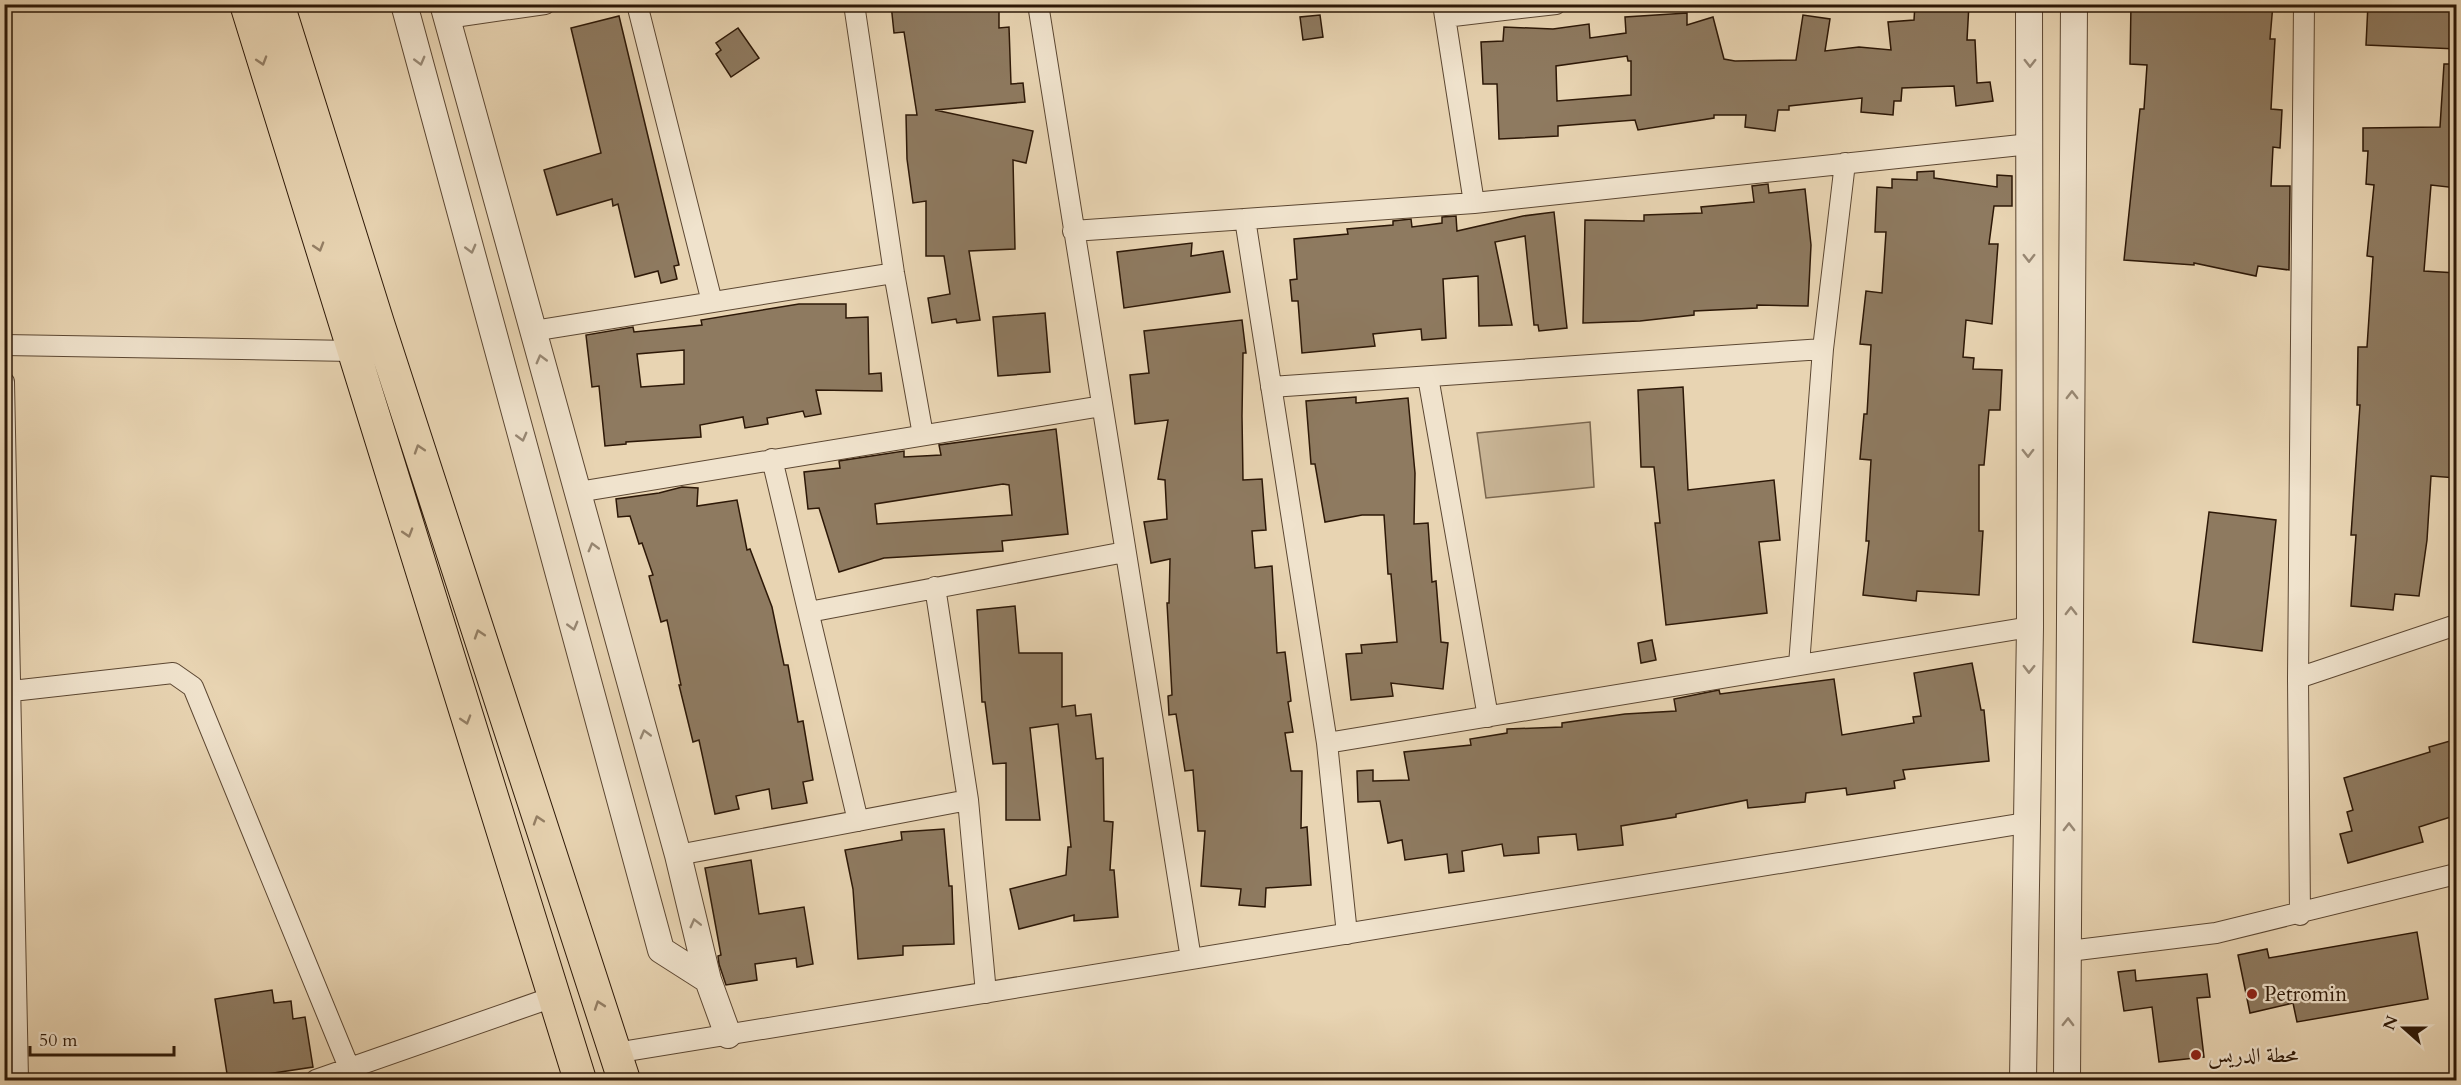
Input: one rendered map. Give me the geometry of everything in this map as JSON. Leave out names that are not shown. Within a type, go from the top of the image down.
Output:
[{"type":"main road","points":[[246,4],[580,1080]]},
{"type":"main road","points":[[278,4],[378,323],[620,1067]]},
{"type":"street","points":[[404,4],[661,950],[708,980]]},
{"type":"street","points":[[545,4],[445,11],[678,855],[708,980],[728,1035]]},
{"type":"street","points":[[637,4],[712,302]]},
{"type":"street","points":[[854,4],[894,273],[923,435]]},
{"type":"street","points":[[1038,4],[1191,959]]},
{"type":"street","points":[[1474,203],[1444,11],[1556,4]]},
{"type":"street","points":[[2024,1080],[2025,823],[2030,627],[2029,4]]},
{"type":"street","points":[[2067,1080],[2074,4]]},
{"type":"street","points":[[2300,915],[2298,678],[2304,4]]},
{"type":"street","points":[[1073,231],[1474,203],[2030,144]]},
{"type":"street","points":[[1799,665],[1823,350],[1845,163]]},
{"type":"street","points":[[1245,219],[1327,743],[1347,934]]},
{"type":"street","points":[[533,331],[894,273]]},
{"type":"street","points":[[4,345],[352,351]]},
{"type":"street","points":[[1271,387],[1823,350]]},
{"type":"street","points":[[1428,376],[1488,717]]},
{"type":"street","points":[[4,382],[12,691],[18,1080]]},
{"type":"street","points":[[578,492],[1102,406]]},
{"type":"street","points":[[772,459],[858,821]]},
{"type":"street","points":[[809,612],[1125,552]]},
{"type":"street","points":[[935,587],[968,800],[986,993]]},
{"type":"street","points":[[2298,678],[2457,625]]},
{"type":"street","points":[[1327,743],[2030,627]]},
{"type":"street","points":[[12,691],[173,673],[193,687],[350,1070]]},
{"type":"street","points":[[678,855],[968,800]]},
{"type":"street","points":[[620,1067],[728,1035],[2025,823]]},
{"type":"street","points":[[2069,951],[2217,933],[2300,915],[2457,874]]},
{"type":"street","points":[[316,1080],[553,998]]},
{"type":"shaded area","points":[[1590,422],[1594,487],[1486,498],[1477,433]]},
{"type":"building","points":[[891,4],[999,4],[999,28],[1009,27],[1011,84],[1023,83],[1025,102],[935,110],[1033,131],[1026,163],[1013,160],[1015,249],[969,251],[980,320],[957,323],[956,319],[932,323],[928,298],[950,294],[944,256],[926,256],[926,201],[913,203],[907,159],[906,115],[917,115],[904,32],[894,33]]},
{"type":"building","points":[[1915,4],[1969,4],[1967,40],[1975,40],[1977,83],[1990,82],[1993,101],[1956,106],[1954,86],[1902,88],[1901,101],[1894,101],[1893,115],[1861,112],[1862,98],[1789,106],[1789,110],[1778,110],[1775,131],[1745,127],[1746,115],[1714,115],[1714,118],[1638,130],[1635,120],[1558,126],[1558,136],[1499,139],[1497,84],[1483,84],[1481,42],[1503,41],[1504,27],[1553,29],[1589,24],[1590,38],[1626,33],[1625,17],[1687,13],[1687,25],[1713,17],[1724,59],[1735,61],[1796,60],[1803,15],[1830,19],[1825,51],[1859,47],[1891,50],[1888,22],[1914,20]],"holes":[[[1627,56],[1628,61],[1631,61],[1631,95],[1557,101],[1556,66]]]},
{"type":"building","points":[[2131,4],[2273,4],[2270,39],[2275,39],[2271,109],[2282,110],[2280,148],[2273,147],[2271,186],[2290,186],[2289,270],[2258,266],[2256,276],[2194,263],[2194,265],[2124,260],[2140,109],[2144,109],[2147,65],[2130,64]]},
{"type":"building","points":[[2368,4],[2457,4],[2457,49],[2366,45]]},
{"type":"building","points":[[1320,15],[1323,37],[1303,40],[1300,17]]},
{"type":"building","points":[[619,16],[679,265],[674,266],[677,279],[661,283],[658,271],[635,277],[618,204],[613,206],[612,199],[557,215],[544,170],[601,153],[571,28]]},
{"type":"building","points":[[738,28],[759,58],[731,77],[716,54],[721,50],[716,43]]},
{"type":"building","points":[[2444,64],[2457,64],[2457,188],[2431,185],[2424,271],[2457,273],[2457,478],[2431,476],[2427,540],[2419,596],[2395,594],[2393,610],[2351,606],[2356,535],[2351,535],[2360,405],[2357,405],[2358,347],[2367,347],[2373,257],[2367,256],[2374,185],[2366,184],[2368,151],[2363,151],[2363,128],[2440,127]]},
{"type":"building","points":[[1934,171],[1934,178],[1997,187],[1997,175],[2012,176],[2012,206],[1994,206],[1989,244],[1998,244],[1992,324],[1966,320],[1963,357],[1974,358],[1973,369],[2002,370],[2000,410],[1989,410],[1984,465],[1979,465],[1979,531],[1983,531],[1979,595],[1917,591],[1916,601],[1863,595],[1869,541],[1866,541],[1871,460],[1860,459],[1864,414],[1867,414],[1871,345],[1860,344],[1866,291],[1882,293],[1886,232],[1875,232],[1877,187],[1892,188],[1892,179],[1917,180],[1917,172]]},
{"type":"building","points":[[1768,184],[1769,193],[1805,189],[1811,245],[1808,306],[1757,305],[1757,308],[1694,311],[1694,315],[1640,321],[1583,323],[1585,220],[1644,221],[1644,215],[1702,213],[1701,207],[1754,202],[1752,186]]},
{"type":"building","points":[[1554,212],[1567,328],[1539,331],[1538,325],[1534,325],[1525,236],[1495,242],[1512,325],[1479,326],[1478,276],[1443,279],[1446,338],[1422,340],[1421,329],[1373,334],[1375,346],[1302,353],[1298,301],[1292,301],[1290,280],[1297,279],[1294,239],[1348,234],[1347,229],[1393,225],[1393,221],[1411,219],[1412,227],[1442,223],[1442,217],[1456,216],[1457,231],[1523,216]]},
{"type":"building","points":[[1192,243],[1191,256],[1223,251],[1230,292],[1124,308],[1117,252]]},
{"type":"building","points":[[799,304],[846,304],[846,318],[868,317],[869,374],[881,373],[882,391],[816,390],[821,414],[805,417],[803,411],[767,418],[768,424],[745,428],[743,417],[700,425],[701,437],[626,442],[626,444],[605,446],[599,386],[592,387],[586,335],[633,327],[634,332],[702,325],[701,320]],"holes":[[[684,350],[684,384],[641,387],[637,354]]]},
{"type":"building","points":[[1045,313],[1050,372],[998,376],[993,317]]},
{"type":"building","points":[[1242,320],[1246,353],[1243,353],[1243,480],[1262,479],[1266,530],[1252,531],[1255,568],[1272,566],[1277,653],[1285,652],[1291,701],[1288,702],[1293,732],[1285,733],[1291,771],[1302,771],[1301,828],[1307,827],[1311,885],[1266,888],[1265,907],[1239,905],[1241,889],[1201,886],[1205,831],[1198,831],[1193,770],[1185,771],[1176,714],[1169,715],[1168,696],[1172,695],[1167,603],[1169,603],[1170,559],[1151,563],[1144,522],[1167,519],[1165,480],[1158,479],[1168,420],[1135,424],[1130,375],[1149,373],[1144,331]]},
{"type":"building","points":[[1683,387],[1688,490],[1774,480],[1780,540],[1759,542],[1767,613],[1666,625],[1655,523],[1660,523],[1654,467],[1641,467],[1638,390]]},
{"type":"building","points":[[1356,397],[1356,403],[1408,398],[1415,473],[1414,524],[1428,523],[1432,582],[1436,581],[1441,642],[1448,643],[1443,689],[1391,683],[1393,696],[1351,700],[1346,654],[1362,653],[1361,645],[1397,642],[1391,574],[1388,574],[1384,515],[1362,515],[1325,522],[1315,464],[1311,464],[1306,401]]},
{"type":"building","points":[[1056,429],[1068,534],[1002,541],[1003,551],[884,558],[839,572],[819,508],[808,509],[804,472],[840,468],[839,461],[904,451],[904,457],[941,455],[939,445]],"holes":[[[1003,484],[1009,485],[1012,515],[877,524],[875,504]]]},
{"type":"building","points":[[682,487],[698,488],[697,506],[737,500],[747,550],[750,549],[772,607],[784,665],[788,665],[798,722],[803,721],[813,780],[803,782],[807,803],[772,809],[769,789],[736,796],[739,809],[715,814],[699,740],[693,742],[679,685],[681,685],[667,620],[661,622],[649,576],[653,575],[630,516],[618,517],[616,499]]},
{"type":"building","points":[[2209,512],[2276,520],[2262,651],[2193,642]]},
{"type":"building","points":[[1015,606],[1019,653],[1062,653],[1062,707],[1075,705],[1076,716],[1091,714],[1096,759],[1103,758],[1104,821],[1113,822],[1110,870],[1114,870],[1118,917],[1074,921],[1074,915],[1019,929],[1010,889],[1066,875],[1068,847],[1071,847],[1058,724],[1030,728],[1040,820],[1006,820],[1006,763],[993,764],[985,702],[982,702],[977,610]]},
{"type":"building","points":[[1652,640],[1656,660],[1641,663],[1638,643]]},
{"type":"building","points":[[1972,663],[1981,710],[1984,710],[1989,761],[1903,770],[1905,779],[1894,781],[1895,788],[1847,795],[1846,788],[1806,793],[1805,802],[1748,808],[1747,800],[1676,814],[1676,817],[1621,826],[1623,845],[1578,850],[1576,834],[1538,837],[1539,853],[1504,856],[1502,844],[1462,851],[1464,871],[1449,873],[1447,854],[1405,860],[1402,840],[1388,843],[1380,801],[1358,802],[1357,771],[1373,770],[1373,781],[1409,780],[1404,752],[1471,745],[1470,739],[1507,733],[1507,729],[1562,727],[1562,723],[1625,714],[1676,711],[1674,699],[1719,690],[1720,694],[1834,679],[1842,735],[1914,723],[1913,717],[1921,716],[1914,673]]},
{"type":"building","points":[[2457,739],[2457,815],[2419,827],[2423,842],[2348,863],[2340,834],[2352,831],[2347,812],[2353,810],[2344,778],[2430,752],[2429,747]]},
{"type":"building","points":[[944,829],[949,886],[952,886],[954,944],[903,946],[903,955],[858,959],[853,889],[845,850],[902,840],[901,832]]},
{"type":"building","points":[[751,860],[759,914],[804,907],[813,964],[797,967],[796,958],[755,964],[757,980],[726,985],[719,964],[718,956],[721,955],[705,868]]},
{"type":"building","points":[[2417,932],[2428,999],[2297,1022],[2293,1003],[2250,1013],[2238,955],[2267,949],[2269,958]]},
{"type":"building","points":[[2135,970],[2136,981],[2207,974],[2210,997],[2197,998],[2204,1057],[2159,1062],[2152,1007],[2124,1011],[2118,972]]},
{"type":"building","points":[[272,990],[274,1003],[291,1001],[293,1019],[305,1017],[313,1067],[228,1080],[215,999]]},
{"type":"place","name":"Petromin","points":[[2252,994]]},
{"type":"place","name":"محطة الدريس","points":[[2196,1055]]}]
